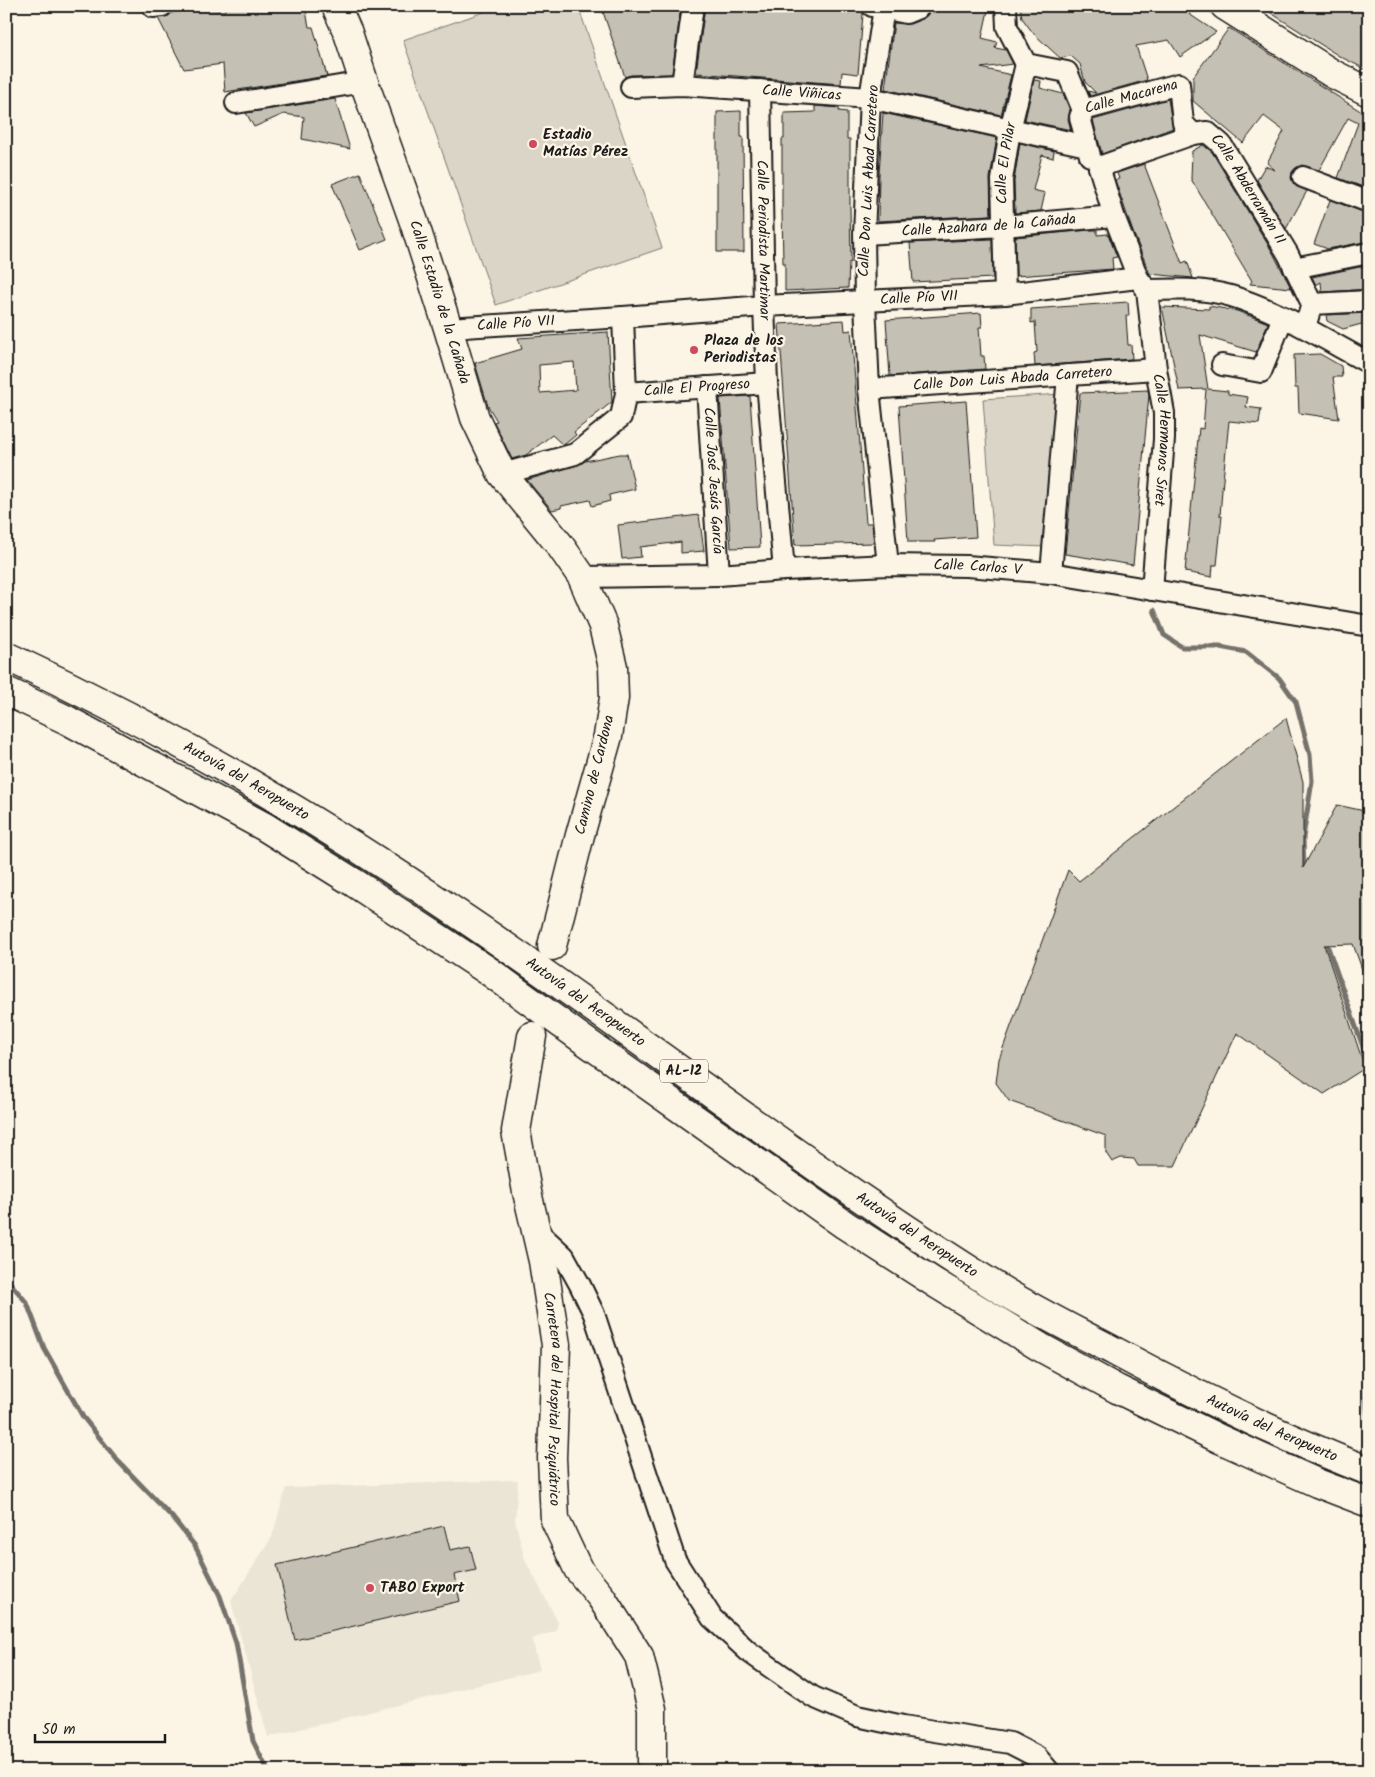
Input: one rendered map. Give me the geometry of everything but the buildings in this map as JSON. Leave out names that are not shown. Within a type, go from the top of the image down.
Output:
[{"type":"main road","name":"Calle Estadio de la Cañada","points":[[336,6],[348,33],[414,222],[475,418],[502,474],[582,577]]},
{"type":"main road","points":[[1225,6],[1333,74],[1369,92]]},
{"type":"main road","name":"Camino de Cardona","points":[[552,946],[580,835],[608,736],[614,698],[613,667],[603,626],[582,577]]},
{"type":"main road","name":"Autovía del Aeropuerto","points":[[6,656],[110,706],[202,756],[366,854],[518,954],[879,1210],[1006,1293],[1215,1404],[1369,1471]]},
{"type":"main road","name":"Autovía del Aeropuerto","points":[[6,691],[67,720],[257,823],[353,882],[490,972],[845,1225],[1040,1347],[1117,1389],[1222,1440],[1317,1483],[1369,1503]]},
{"type":"main road","name":"Carretera del Hospital Psiquiátrico","points":[[532,1036],[516,1131],[543,1261],[556,1345],[552,1458],[556,1520],[578,1569],[601,1597],[639,1656],[652,1709],[652,1771]]},
{"type":"street","points":[[682,85],[692,6]]},
{"type":"street","points":[[878,7],[906,13],[918,8],[918,6]]},
{"type":"street","points":[[1006,6],[1007,27],[1026,64]]},
{"type":"street","name":"Calle Don Luis Abad Carretero","points":[[878,7],[870,98],[864,234],[865,302],[869,389],[888,564]]},
{"type":"street","name":"Calle Macarena","points":[[1026,64],[1067,72],[1083,110],[1179,84],[1184,123],[1193,134]]},
{"type":"street","name":"Calle El Pilar","points":[[1005,294],[1002,180],[1010,130],[1026,64]]},
{"type":"street","points":[[236,103],[364,82]]},
{"type":"street","name":"Calle Viñicas","points":[[631,87],[682,85],[870,98],[1087,146]]},
{"type":"street","name":"Calle Periodista Martimar","points":[[760,90],[767,383],[784,570]]},
{"type":"street","name":"Calle Hermanos Siret","points":[[1083,110],[1080,117],[1093,164],[1099,167],[1114,216],[1142,284],[1164,413],[1164,439],[1152,590]]},
{"type":"street","name":"Calle Abderramán II","points":[[1099,167],[1193,134],[1207,132],[1221,144],[1288,254],[1312,304]]},
{"type":"street","points":[[1303,177],[1369,202]]},
{"type":"street","name":"Calle Azahara de la Cañada","points":[[864,234],[1003,226],[1114,216]]},
{"type":"street","points":[[1294,268],[1369,252]]},
{"type":"street","name":"Calle Pío VII","points":[[448,328],[764,306],[1005,294],[1142,284],[1183,288],[1230,296],[1305,327],[1369,363]]},
{"type":"street","points":[[1305,327],[1312,304],[1369,301]]},
{"type":"street","points":[[502,474],[576,454],[621,417],[626,393],[623,317]]},
{"type":"street","points":[[1222,366],[1261,372],[1283,317]]},
{"type":"street","name":"Calle Don Luis Abada Carretero","points":[[869,389],[1156,369]]},
{"type":"street","points":[[1051,572],[1068,376]]},
{"type":"street","name":"Calle El Progreso","points":[[626,393],[767,383]]},
{"type":"street","name":"Calle José Jesús García","points":[[707,386],[719,575]]},
{"type":"street","name":"Calle Carlos V","points":[[582,577],[719,575],[888,564],[967,566],[1051,572],[1369,626]]},
{"type":"street","points":[[536,1230],[564,1256],[587,1299],[597,1323],[675,1560],[712,1618],[749,1652],[813,1697],[857,1716],[903,1726],[1010,1743],[1037,1758],[1049,1771]]},
{"type":"shaded area","name":"Estadio Matías Pérez","points":[[501,6],[578,6],[662,248],[496,305],[403,40]]},
{"type":"shaded area","points":[[1061,394],[1046,547],[994,545],[983,399]]},
{"type":"shaded area","points":[[518,1480],[515,1520],[525,1560],[558,1622],[556,1631],[532,1639],[540,1670],[268,1737],[231,1601],[272,1537],[286,1488]]},
{"type":"waterway","points":[[1154,610],[1164,635],[1182,647],[1220,647],[1246,652],[1279,678],[1296,702],[1310,755],[1312,781],[1303,837],[1304,872]]},
{"type":"waterway","points":[[1325,939],[1369,1064]]},
{"type":"waterway","points":[[6,1278],[27,1303],[44,1348],[83,1417],[118,1461],[172,1517],[195,1546],[220,1596],[236,1643],[253,1741],[268,1771]]},
{"type":"waterway","points":[[1369,1362],[1366,1378],[1369,1424]]},
{"type":"place","name":"Estadio Matías Pérez","points":[[533,144]]},
{"type":"place","name":"Plaza de los Periodistas","points":[[694,350]]},
{"type":"place","name":"TABO Export","points":[[370,1588]]}]
